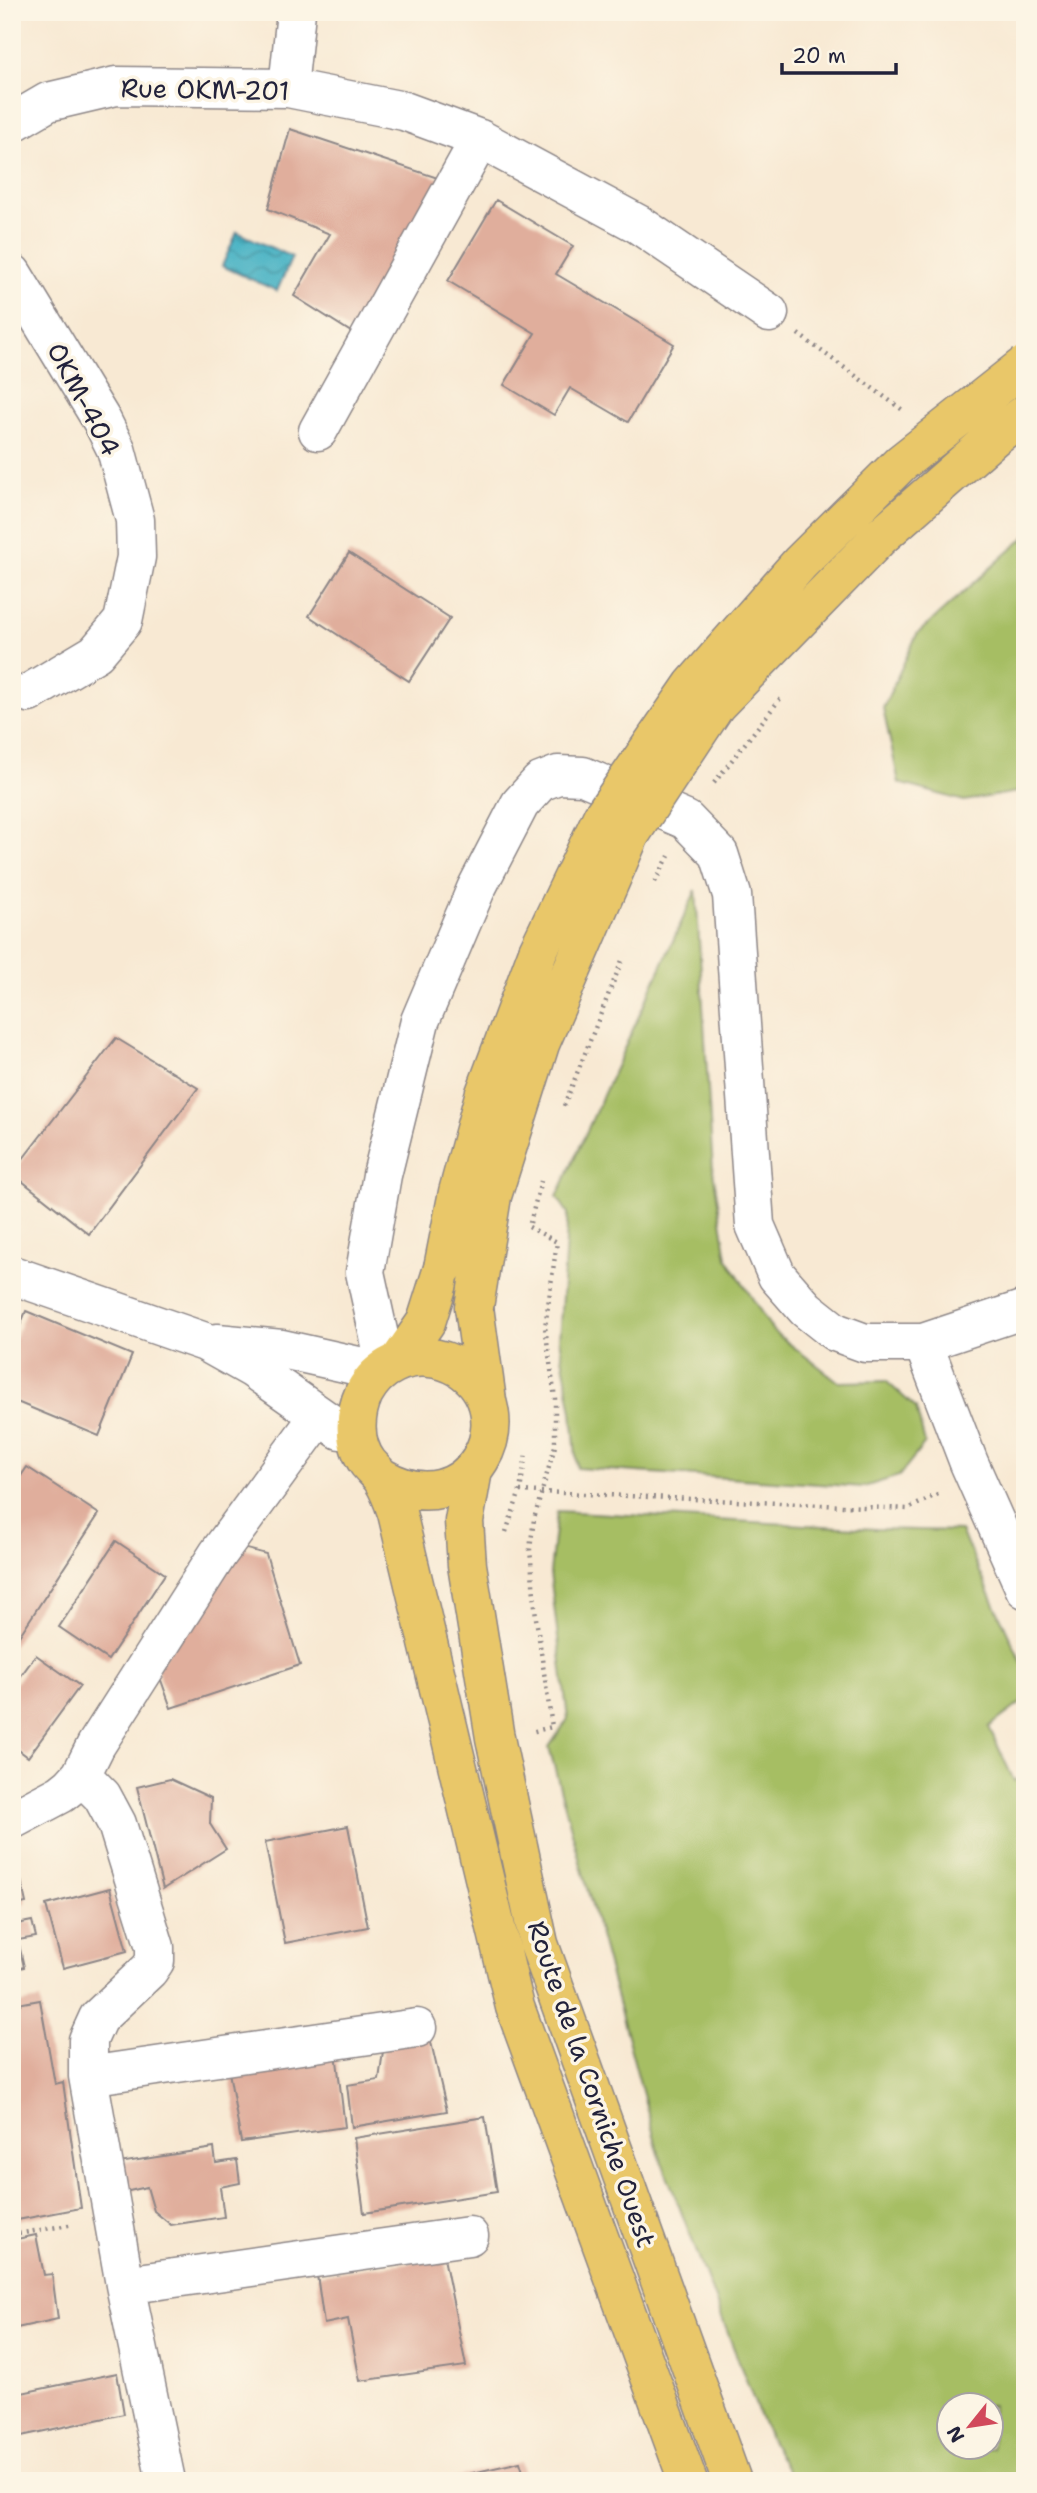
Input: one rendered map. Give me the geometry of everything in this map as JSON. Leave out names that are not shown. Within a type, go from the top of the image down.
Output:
[{"type":"highway","points":[[1025,365],[901,463],[800,563],[693,685],[602,817],[538,951],[484,1096],[458,1192],[443,1268],[426,1322],[389,1367],[368,1385],[360,1403],[356,1422],[358,1441],[366,1461],[381,1477],[399,1488],[418,1492],[439,1490],[458,1483],[473,1470],[483,1456],[491,1420],[474,1307],[492,1196],[540,1044],[630,835],[716,705],[880,537],[994,437],[1025,414]]},
{"type":"highway","points":[[389,1367],[421,1357],[442,1360],[469,1376],[477,1384],[487,1403]]},
{"type":"highway","name":"Route de la Corniche Ouest","points":[[473,1470],[464,1521],[467,1565],[495,1738],[539,1944],[732,2481]]},
{"type":"highway","name":"Route de la Corniche Ouest","points":[[381,1477],[390,1492],[405,1546],[515,2007],[688,2481]]},
{"type":"street","points":[[288,88],[296,12]]},
{"type":"street","name":"Rue OKM-201","points":[[12,124],[48,102],[116,86],[288,88],[404,111],[480,139],[638,224],[769,313]]},
{"type":"street","points":[[318,431],[480,139]]},
{"type":"street","name":"OKM-404","points":[[12,273],[102,421],[116,449],[135,520],[136,557],[123,621],[96,653],[29,693]]},
{"type":"street","points":[[205,1342],[282,1349],[389,1367],[365,1272],[382,1175],[420,1021],[476,889],[520,804],[540,782],[558,775],[583,776],[687,820],[719,854],[732,895],[755,1225],[777,1276],[806,1309],[835,1332],[865,1343],[923,1343],[1025,1309]]},
{"type":"street","points":[[12,1275],[205,1342],[253,1369],[358,1441]]},
{"type":"street","points":[[923,1343],[970,1463],[1025,1589]]},
{"type":"street","points":[[12,1820],[61,1794],[81,1775],[96,1745],[218,1554],[319,1416]]},
{"type":"street","points":[[81,1775],[102,1796],[117,1825],[155,1947],[155,1961],[149,1970],[97,2018],[88,2040],[88,2076],[125,2285],[166,2481]]},
{"type":"street","points":[[88,2076],[417,2028]]},
{"type":"street","points":[[125,2285],[469,2236]]},
{"type":"path","points":[[769,313],[935,434]]},
{"type":"path","points":[[649,894],[687,820],[783,694]]},
{"type":"path","points":[[562,1111],[623,957]]},
{"type":"path","points":[[526,1239],[542,1176]]},
{"type":"path","points":[[526,1733],[552,1727],[536,1618],[530,1549],[534,1519],[555,1446],[555,1398],[545,1326],[557,1242],[529,1227]]},
{"type":"path","points":[[504,1538],[520,1491],[527,1449]]},
{"type":"path","points":[[520,1491],[908,1509]]},
{"type":"path","points":[[12,2235],[113,2217]]},
{"type":"green space","points":[[1025,537],[1025,794],[1017,792],[964,801],[899,783],[883,708],[917,634]]},
{"type":"green space","points":[[696,890],[713,1171],[727,1258],[773,1331],[839,1382],[886,1381],[916,1408],[925,1443],[899,1476],[864,1487],[577,1468],[572,1412],[559,1339],[568,1213],[557,1197]]},
{"type":"green space","points":[[557,1511],[875,1529],[961,1531],[1025,1670],[1025,1700],[989,1727],[1014,1781],[1025,1777],[1025,2481],[793,2481],[764,2427],[659,2154],[549,1747],[568,1719],[550,1573]]},
{"type":"water","points":[[237,232],[292,257],[277,291],[222,266]]},
{"type":"building","points":[[290,129],[447,181],[359,337],[294,296],[330,234],[268,209]]},
{"type":"building","points":[[496,200],[573,246],[556,274],[674,344],[628,422],[570,388],[554,415],[504,385],[535,333],[448,281]]},
{"type":"building","points":[[349,553],[450,618],[409,681],[309,616]]},
{"type":"building","points":[[116,1038],[198,1088],[89,1234],[12,1173]]},
{"type":"building","points":[[26,1311],[132,1355],[99,1436],[12,1400],[12,1345]]},
{"type":"building","points":[[27,1467],[99,1514],[12,1647],[12,1489]]},
{"type":"building","points":[[116,1541],[165,1574],[108,1660],[59,1627]]},
{"type":"building","points":[[239,1547],[266,1554],[300,1665],[171,1708],[157,1669]]},
{"type":"building","points":[[36,1655],[80,1686],[28,1757],[12,1745],[12,1688]]},
{"type":"building","points":[[170,1779],[211,1798],[210,1824],[226,1849],[163,1889],[137,1787]]},
{"type":"building","points":[[348,1826],[368,1927],[285,1943],[265,1842]]},
{"type":"building","points":[[19,1871],[26,1903],[12,1906],[12,1872]]},
{"type":"building","points":[[110,1888],[127,1951],[63,1968],[46,1905]]},
{"type":"building","points":[[12,1909],[17,1924],[32,1921],[36,1937],[18,1940],[24,1967],[12,1970]]},
{"type":"building","points":[[40,2000],[55,2084],[63,2082],[81,2208],[12,2221],[12,2005]]},
{"type":"building","points":[[430,2038],[447,2111],[352,2127],[347,2085],[379,2080],[384,2044]]},
{"type":"building","points":[[335,2044],[345,2127],[241,2142],[227,2060]]},
{"type":"building","points":[[485,2117],[497,2192],[364,2213],[354,2138]]},
{"type":"building","points":[[214,2148],[216,2163],[237,2160],[240,2183],[220,2187],[224,2217],[171,2225],[154,2211],[147,2187],[120,2193],[119,2163]]},
{"type":"building","points":[[36,2235],[44,2275],[52,2274],[58,2319],[12,2329],[12,2240]]},
{"type":"building","points":[[444,2258],[466,2366],[360,2381],[348,2319],[324,2324],[317,2275]]},
{"type":"building","points":[[117,2373],[124,2414],[12,2438],[12,2395]]},
{"type":"building","points":[[520,2462],[526,2481],[442,2481],[442,2480]]}]
